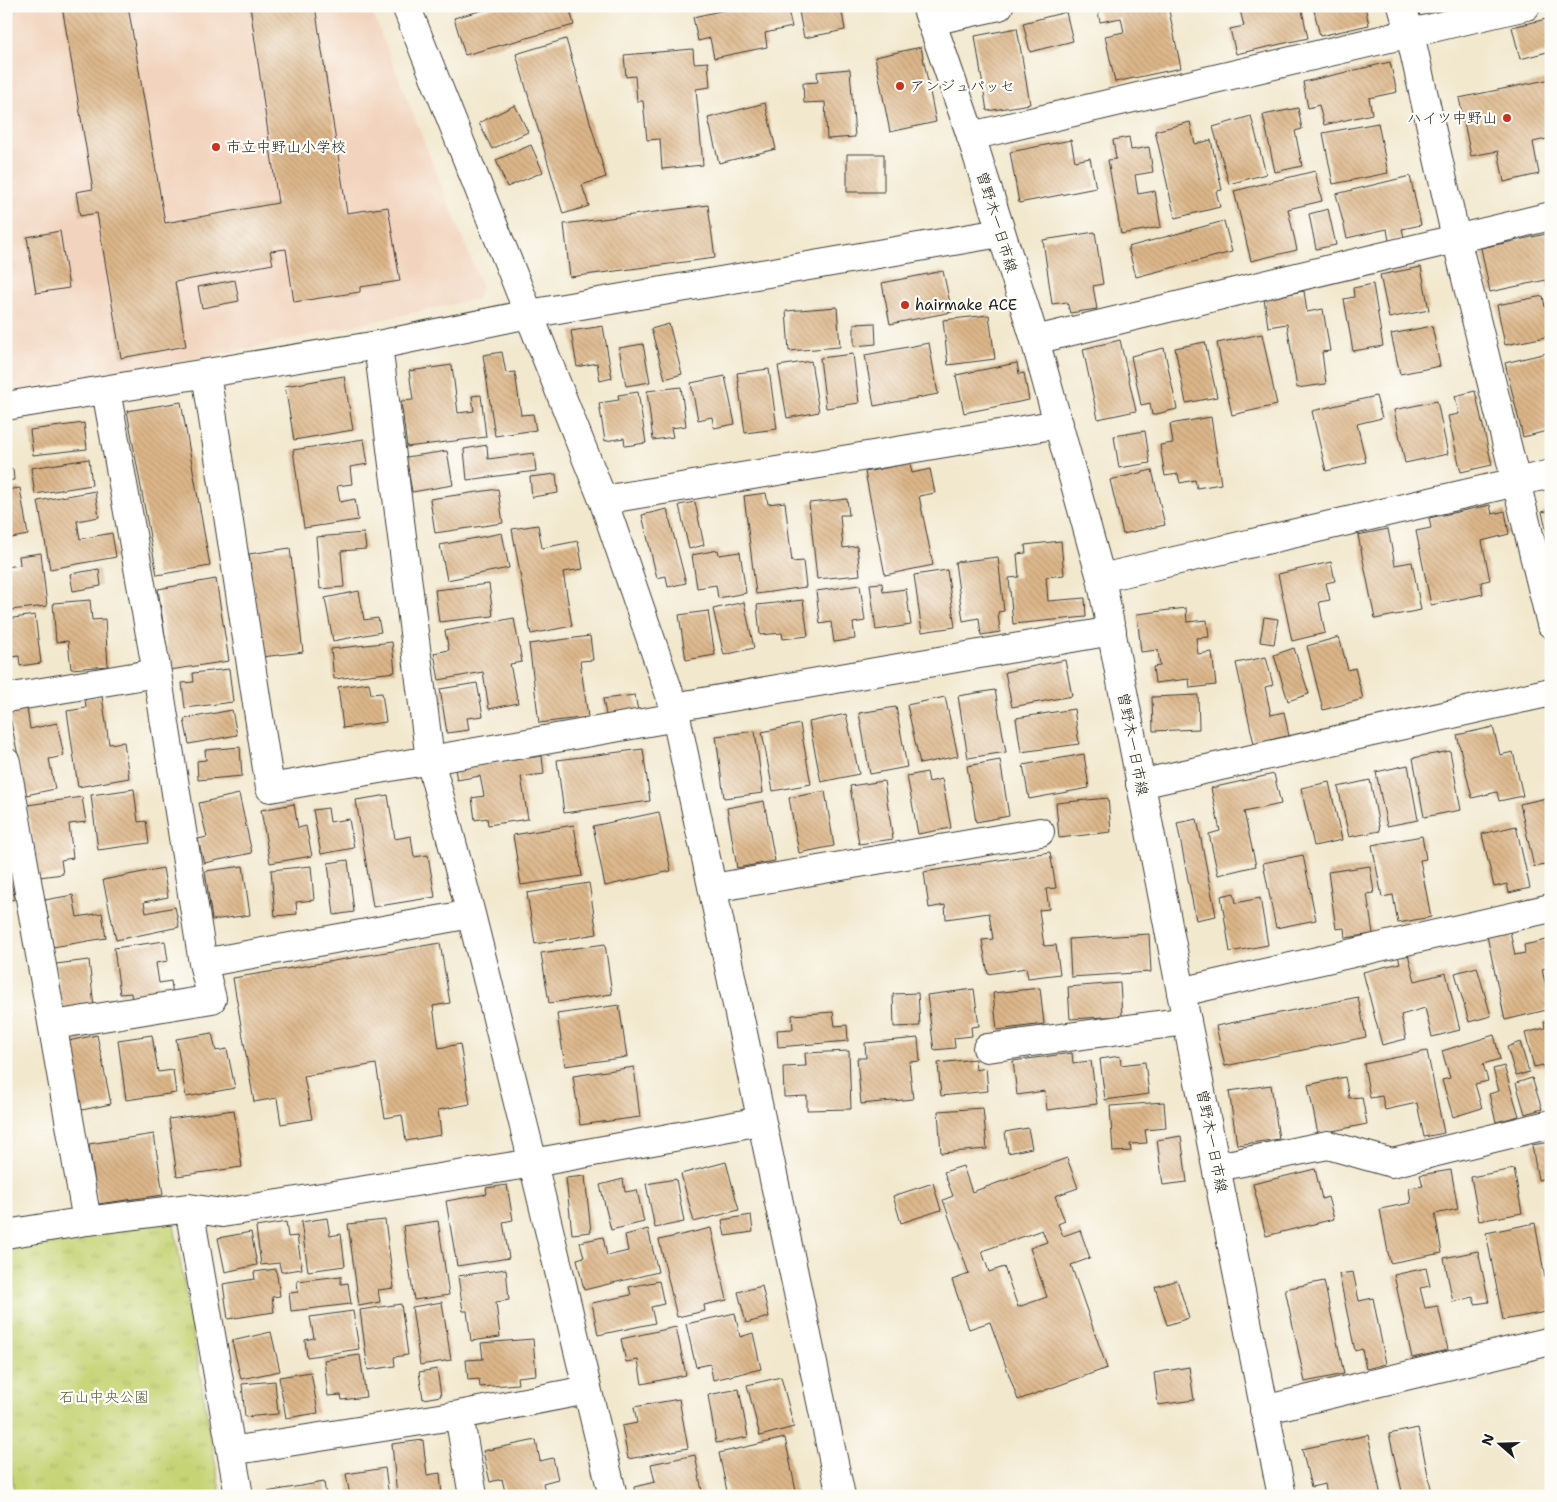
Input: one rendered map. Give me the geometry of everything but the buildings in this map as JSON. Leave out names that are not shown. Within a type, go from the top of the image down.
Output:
[{"type":"street","points":[[406,6],[603,500],[676,712],[841,1496]]},
{"type":"street","points":[[929,14],[999,6]]},
{"type":"street","points":[[1402,6],[1456,238],[1551,624]]},
{"type":"street","points":[[970,136],[1526,6]]},
{"type":"street","name":"曽野木一日市線","points":[[929,14],[1035,340],[1101,578],[1181,992],[1282,1496]]},
{"type":"street","points":[[1035,340],[1551,216]]},
{"type":"street","points":[[6,406],[378,345],[529,314],[1000,233]]},
{"type":"street","points":[[378,345],[430,760],[471,914],[533,1163],[613,1496]]},
{"type":"street","points":[[206,372],[270,788],[430,760],[1112,631]]},
{"type":"street","points":[[54,1025],[212,999],[203,963],[157,673],[106,390]]},
{"type":"street","points":[[603,500],[1059,424]]},
{"type":"street","points":[[1101,578],[1551,474]]},
{"type":"street","points":[[6,698],[157,673]]},
{"type":"street","points":[[1140,784],[1551,692]]},
{"type":"street","points":[[6,762],[54,1025],[87,1221]]},
{"type":"street","points":[[713,888],[1040,832]]},
{"type":"street","points":[[1181,992],[1551,908]]},
{"type":"street","points":[[203,963],[471,914]]},
{"type":"street","points":[[987,1048],[1187,1021]]},
{"type":"street","points":[[6,1234],[189,1208],[222,1213],[533,1163],[761,1121]]},
{"type":"street","points":[[1217,1167],[1328,1146],[1392,1163],[1551,1124]]},
{"type":"street","points":[[189,1208],[239,1496]]},
{"type":"street","points":[[1264,1410],[1551,1341]]},
{"type":"street","points":[[231,1451],[459,1415],[587,1390]]},
{"type":"street","points":[[459,1415],[473,1496]]},
{"type":"shaded area","name":"市立中野山小学校","points":[[6,6],[370,6],[482,287],[477,299],[207,357],[6,392]]},
{"type":"green space","name":"石山中央公園","points":[[173,1220],[221,1496],[15,1496],[6,1440],[6,1247]]},
{"type":"place","name":"アンジュパッセ","points":[[900,86]]},
{"type":"place","name":"ハイツ中野山","points":[[1507,118]]},
{"type":"place","name":"市立中野山小学校","points":[[216,147]]},
{"type":"place","name":"hairmake ACE","points":[[905,305]]}]
